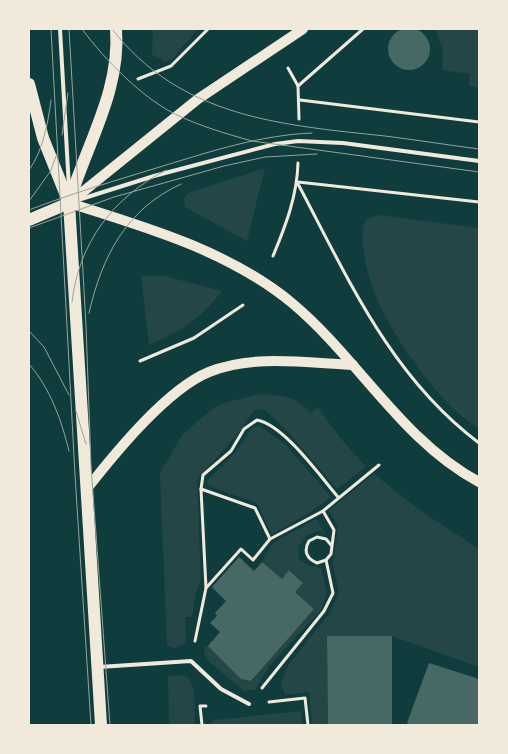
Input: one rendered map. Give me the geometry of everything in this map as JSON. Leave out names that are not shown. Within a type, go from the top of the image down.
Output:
[{"type":"main road","points":[[69,203],[110,90],[115,67],[116,29]]},
{"type":"main road","points":[[29,220],[69,203],[198,99],[303,29]]},
{"type":"main road","points":[[29,84],[43,138],[69,203],[101,725]]},
{"type":"main road","points":[[69,203],[181,241],[229,261],[260,278],[293,304],[353,365],[409,428],[465,475],[479,482]]},
{"type":"main road","points":[[86,490],[143,424],[188,383],[210,372],[254,362],[353,365]]},
{"type":"lane","points":[[60,29],[69,203],[154,176],[275,144],[298,141],[343,143],[479,161]]},
{"type":"lane","points":[[97,667],[191,661],[221,689],[248,704]]},
{"type":"path","points":[[171,66],[208,29]]},
{"type":"path","points":[[298,86],[363,29]]},
{"type":"path","points":[[300,100],[479,122]]},
{"type":"path","points":[[298,182],[479,202]]},
{"type":"path","points":[[272,256],[288,219],[298,182]]},
{"type":"path","points":[[298,182],[373,325],[414,381],[455,425],[479,443]]},
{"type":"path","points":[[140,361],[194,338],[243,304]]},
{"type":"path","points":[[191,661],[206,588],[201,489],[203,475],[231,451],[244,429],[257,420],[266,422],[281,434],[338,497]]},
{"type":"path","points":[[206,588],[241,549],[253,560],[270,540],[323,510],[379,465]]},
{"type":"path","points":[[201,489],[255,508],[270,540]]},
{"type":"path","points":[[323,510],[334,530],[331,554],[326,560],[317,563],[307,555],[306,545],[308,541],[317,537],[326,539],[331,546]]},
{"type":"path","points":[[248,704],[324,611],[333,593],[326,560]]},
{"type":"shaded area","points":[[153,29],[198,29],[171,60],[165,62],[152,55]]},
{"type":"shaded area","points":[[435,29],[479,29],[479,88],[469,86],[470,74],[442,70],[443,49]]},
{"type":"shaded area","points":[[265,168],[247,241],[185,207],[184,199],[188,193]]},
{"type":"shaded area","points":[[378,215],[479,228],[479,429],[448,404],[426,378],[401,343],[380,305],[366,265],[362,233],[365,222]]},
{"type":"shaded area","points":[[141,276],[164,276],[222,291],[206,310],[190,323],[149,345]]},
{"type":"shaded area","points":[[261,394],[282,396],[294,400],[305,407],[310,413],[318,408],[342,440],[366,467],[337,489],[290,434],[265,410],[255,409],[237,435],[197,479],[201,579],[196,592],[192,617],[185,617],[186,643],[176,648],[167,646],[160,473],[183,434],[212,409],[227,402]]},
{"type":"shaded area","points":[[260,426],[285,444],[331,497],[272,535],[257,503],[209,486],[207,481],[236,452],[253,427]]},
{"type":"shaded area","points":[[374,474],[419,510],[479,549],[479,667],[392,636],[327,636],[328,725],[312,725],[309,692],[285,695],[281,684],[289,664],[329,614],[339,593],[333,564],[338,527],[329,510]]},
{"type":"shaded area","points":[[316,519],[325,534],[320,531],[307,535],[298,547],[299,559],[308,565],[321,568],[327,592],[321,610],[269,666],[255,690],[244,691],[209,662],[205,657],[204,648],[208,646],[244,681],[254,680],[258,670],[314,609],[295,592],[303,583],[290,570],[282,579],[262,562],[273,543]]},
{"type":"shaded area","points":[[181,675],[189,678],[194,691],[195,725],[169,725],[168,676]]},
{"type":"shaded area","points":[[301,711],[302,725],[209,725],[214,720]]},
{"type":"building","points":[[405,28],[413,28],[424,34],[430,49],[424,64],[413,70],[405,70],[394,64],[388,53],[388,45],[394,34]]},
{"type":"building","points":[[239,557],[254,571],[262,562],[282,579],[289,570],[303,583],[295,592],[314,609],[251,681],[241,679],[208,646],[220,632],[210,623],[217,616],[215,613],[226,601],[212,587]]},
{"type":"building","points":[[327,636],[392,636],[392,725],[328,725]]},
{"type":"building","points":[[429,663],[479,679],[479,725],[411,725],[407,723]]},
{"type":"tram line","points":[[51,29],[75,475],[91,725]]},
{"type":"tram line","points":[[69,29],[86,325],[91,466],[110,725]]},
{"type":"tram line","points":[[82,29],[114,66],[139,90],[166,109],[206,127],[252,141],[479,172]]},
{"type":"tram line","points":[[112,29],[139,59],[169,82],[202,99],[236,112],[272,121],[309,127],[479,149]]},
{"type":"tram line","points":[[62,135],[68,93]]},
{"type":"tram line","points":[[29,170],[41,146],[51,100]]},
{"type":"tram line","points":[[29,210],[95,187],[218,149],[255,140],[312,133]]},
{"type":"tram line","points":[[29,201],[50,172],[57,154]]},
{"type":"tram line","points":[[29,228],[114,197],[224,166],[265,157],[317,154]]},
{"type":"tram line","points":[[72,302],[82,260],[102,224],[130,194],[166,170]]},
{"type":"tram line","points":[[89,313],[101,273],[119,237],[145,207],[181,184]]},
{"type":"tram line","points":[[29,331],[44,347],[69,395]]},
{"type":"tram line","points":[[29,364],[37,374],[54,405],[69,451]]},
{"type":"tram line","points":[[76,411],[86,444]]}]
